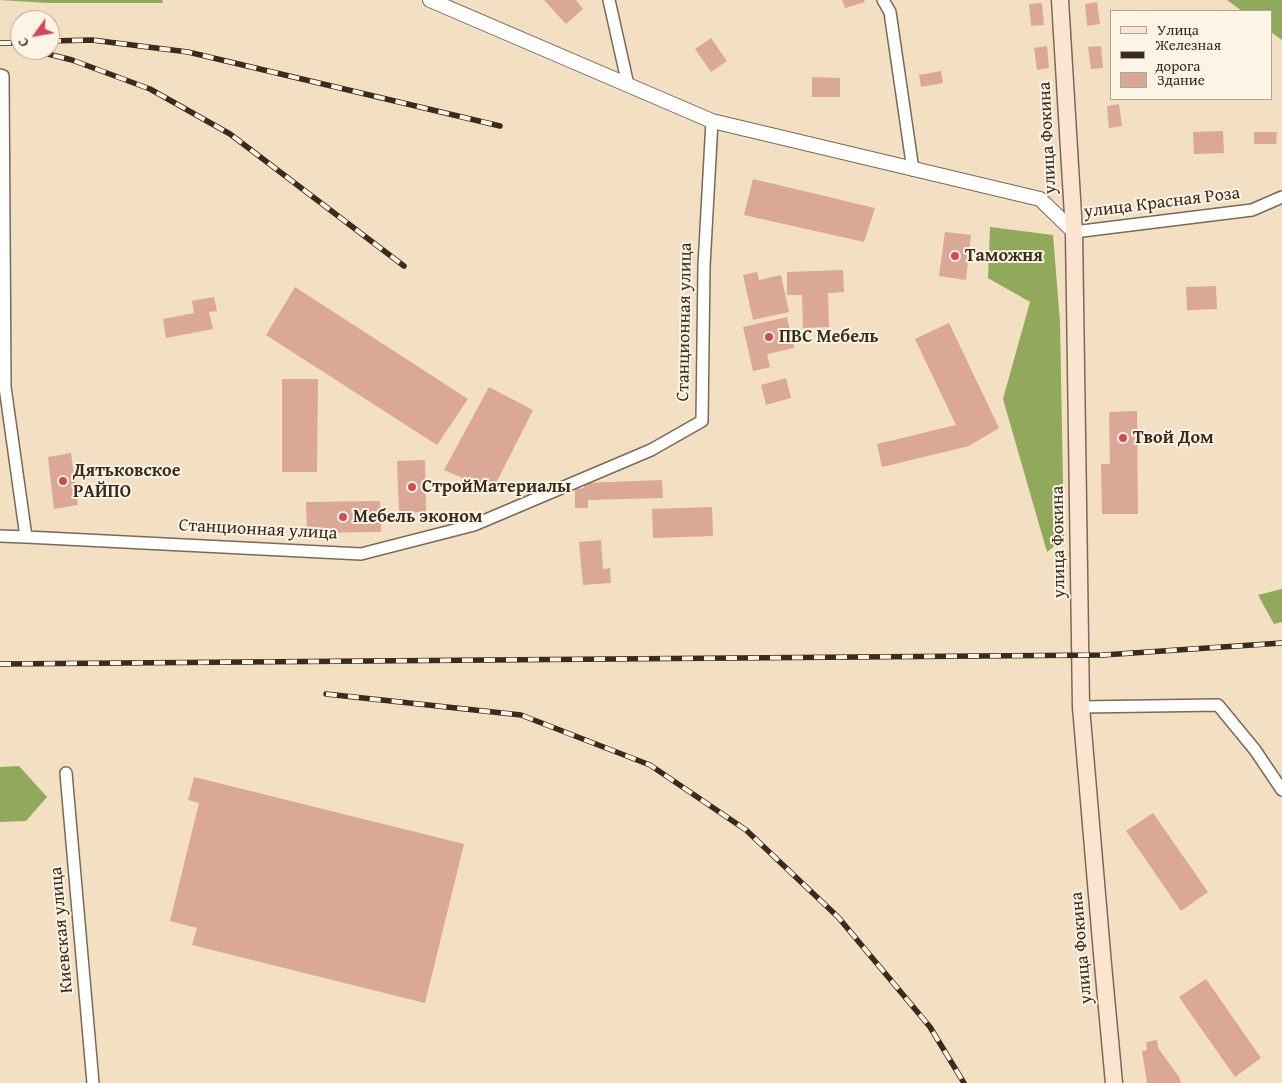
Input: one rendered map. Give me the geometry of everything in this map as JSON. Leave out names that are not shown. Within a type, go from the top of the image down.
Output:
[{"type":"main road","name":"улица Фокина","points":[[1060,0],[1074,232],[1082,708],[1114,1083]]},
{"type":"street","points":[[430,0],[712,121],[1040,199],[1074,232]]},
{"type":"street","points":[[609,0],[628,85]]},
{"type":"street","points":[[883,0],[890,12],[913,170]]},
{"type":"street","points":[[0,75],[3,76],[2,387],[26,537],[0,536]]},
{"type":"street","name":"Станционная улица","points":[[26,537],[360,554],[474,525],[651,450],[702,421],[704,266],[712,121]]},
{"type":"street","name":"улица Красная Роза","points":[[1074,232],[1252,210],[1282,197]]},
{"type":"street","points":[[1082,708],[1218,705],[1255,750],[1282,790]]},
{"type":"street","name":"Киевская улица","points":[[66,773],[93,1083]]},
{"type":"green space","points":[[0,0],[162,0],[163,3],[48,3]]},
{"type":"green space","points":[[1227,0],[1282,0],[1282,40],[1272,33],[1272,10],[1241,10]]},
{"type":"green space","points":[[990,227],[1053,235],[1060,322],[1064,538],[1047,552],[1003,399],[1030,302],[988,278]]},
{"type":"green space","points":[[1282,589],[1282,622],[1274,624],[1258,595]]},
{"type":"green space","points":[[19,766],[47,797],[26,821],[0,822],[0,767]]},
{"type":"building","points":[[544,0],[576,0],[583,9],[566,24]]},
{"type":"building","points":[[842,0],[864,0],[865,2],[845,8]]},
{"type":"building","points":[[1097,2],[1100,24],[1087,26],[1085,4]]},
{"type":"building","points":[[1042,3],[1044,25],[1031,26],[1029,4]]},
{"type":"building","points":[[711,38],[727,61],[711,72],[695,49]]},
{"type":"building","points":[[1047,46],[1049,68],[1037,70],[1034,48]]},
{"type":"building","points":[[1101,46],[1103,68],[1091,69],[1088,47]]},
{"type":"building","points":[[941,71],[943,83],[921,87],[919,75]]},
{"type":"building","points":[[812,77],[840,78],[840,97],[812,97]]},
{"type":"building","points":[[1119,104],[1122,126],[1109,128],[1107,106]]},
{"type":"building","points":[[1223,131],[1224,153],[1194,154],[1193,132]]},
{"type":"building","points":[[1254,132],[1277,132],[1276,144],[1254,144]]},
{"type":"building","points":[[753,179],[875,208],[864,242],[744,215]]},
{"type":"building","name":"Таможня","points":[[945,232],[971,235],[966,280],[939,276]]},
{"type":"building","points":[[843,270],[844,292],[828,293],[829,327],[803,328],[802,295],[787,295],[787,272]]},
{"type":"building","points":[[757,272],[759,280],[781,275],[789,312],[753,320],[743,275]]},
{"type":"building","points":[[1216,286],[1217,309],[1187,310],[1186,287]]},
{"type":"building","points":[[295,287],[468,399],[437,445],[266,335]]},
{"type":"building","points":[[214,297],[217,311],[209,312],[213,329],[166,338],[163,319],[194,313],[192,301]]},
{"type":"building","name":"ПВС Мебель","points":[[787,317],[794,348],[767,354],[770,367],[753,371],[743,327]]},
{"type":"building","points":[[949,323],[999,428],[969,446],[882,467],[877,444],[956,425],[915,339]]},
{"type":"building","points":[[786,378],[791,398],[766,405],[761,385]]},
{"type":"building","points":[[282,379],[318,379],[317,472],[282,472]]},
{"type":"building","points":[[489,387],[533,410],[492,491],[444,470]]},
{"type":"building","name":"Твой Дом","points":[[1137,411],[1138,514],[1102,514],[1101,464],[1110,464],[1109,412]]},
{"type":"building","name":"Дятьковское РАЙПО","points":[[71,453],[78,505],[54,509],[48,457]]},
{"type":"building","name":"СтройМатериалы","points":[[425,460],[426,512],[399,513],[397,461]]},
{"type":"building","points":[[662,480],[663,498],[588,500],[588,508],[575,508],[575,489],[584,488],[584,483]]},
{"type":"building","name":"Мебель эконом","points":[[380,501],[381,532],[307,533],[306,502]]},
{"type":"building","points":[[712,507],[713,536],[653,538],[652,509]]},
{"type":"building","points":[[601,540],[603,569],[610,568],[611,583],[583,585],[579,542]]},
{"type":"building","points":[[194,777],[464,844],[425,1003],[192,945],[197,928],[170,921],[199,803],[188,800]]},
{"type":"building","points":[[1153,813],[1208,892],[1181,911],[1126,831]]},
{"type":"building","points":[[1206,979],[1261,1058],[1235,1077],[1179,997]]},
{"type":"building","points":[[1157,1040],[1158,1048],[1179,1077],[1181,1083],[1147,1083],[1142,1051],[1147,1050],[1146,1042]]},
{"type":"railway","points":[[60,41],[92,40],[188,52],[500,126]]},
{"type":"railway","points":[[0,43],[10,43]]},
{"type":"railway","points":[[60,57],[150,89],[230,134],[404,266]]},
{"type":"railway","points":[[0,664],[1103,655],[1282,643]]},
{"type":"railway","points":[[326,694],[521,715],[650,765],[746,830],[838,917],[930,1027],[964,1083]]},
{"type":"place","name":"Таможня","points":[[955,256]]},
{"type":"place","name":"ПВС Мебель","points":[[769,337]]},
{"type":"place","name":"Твой Дом","points":[[1123,438]]},
{"type":"place","name":"Дятьковское РАЙПО","points":[[63,481]]},
{"type":"place","name":"СтройМатериалы","points":[[412,487]]},
{"type":"place","name":"Мебель эконом","points":[[343,517]]}]
